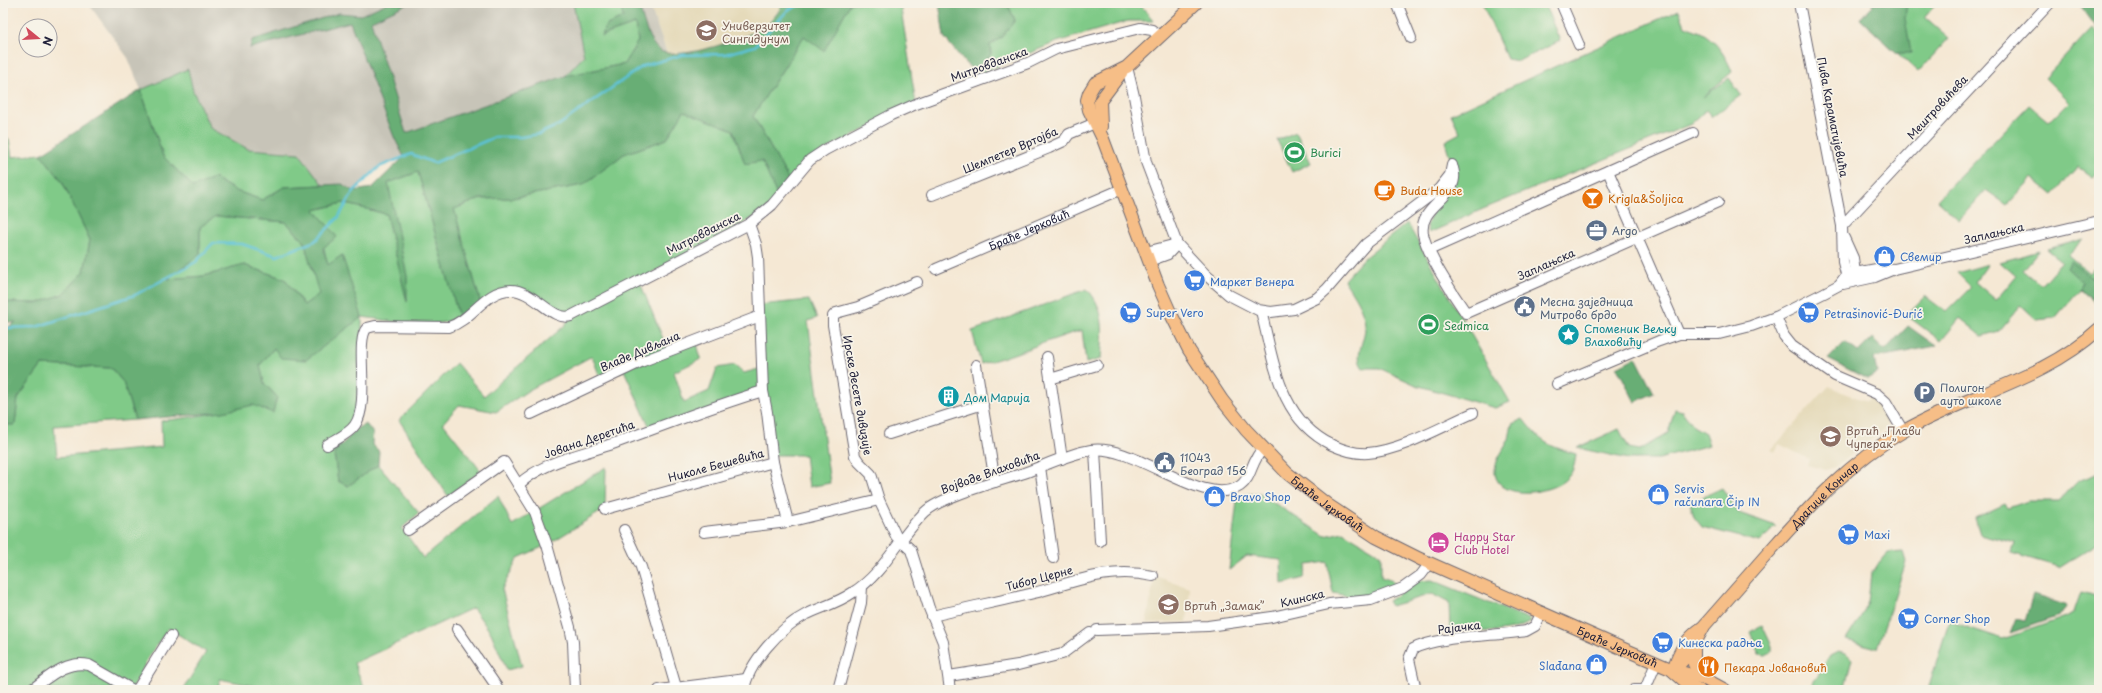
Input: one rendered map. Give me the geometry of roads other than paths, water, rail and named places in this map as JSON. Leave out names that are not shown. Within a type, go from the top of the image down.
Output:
[{"type":"main road","name":"Браће Јерковић","points":[[1103,139],[1099,116],[1100,101],[1124,69],[1196,3]]},
{"type":"main road","name":"Браће Јерковић","points":[[1124,69],[1095,83],[1091,88],[1087,100],[1095,123],[1103,139],[1147,256],[1180,332],[1206,378],[1236,418],[1263,449],[1287,473],[1346,518],[1376,537],[1430,563],[1673,670]]},
{"type":"main road","name":"Драгице Кончар","points":[[1673,670],[1678,655],[1690,644],[1703,627],[1818,498],[1853,467],[1903,431],[1936,414],[2034,374],[2069,353],[2099,329]]},
{"type":"main road","points":[[1656,663],[1690,644],[1694,664],[1703,678]]},
{"type":"main road","points":[[1673,670],[1703,678],[1725,690]]},
{"type":"main road","points":[[1673,670],[1688,684],[1699,690]]},
{"type":"street","points":[[1397,3],[1411,38]]},
{"type":"street","points":[[1562,3],[1579,44]]},
{"type":"street","name":"Пива Караматијевића","points":[[1799,3],[1842,231],[1842,262],[1849,280]]},
{"type":"street","name":"Мештровићева","points":[[1842,231],[2050,3]]},
{"type":"street","name":"Митровданска","points":[[327,445],[354,427],[359,416],[363,398],[363,338],[367,328],[375,326],[449,327],[460,322],[496,294],[511,290],[524,292],[555,313],[568,317],[749,224],[772,205],[810,160],[825,150],[891,115],[930,98],[1028,63],[1056,49],[1140,28],[1149,28],[1159,36]]},
{"type":"street","points":[[1124,69],[1134,96],[1146,162],[1176,244],[1206,275],[1229,295],[1248,306],[1261,311],[1281,311],[1294,309],[1317,298],[1327,289],[1366,244],[1439,189],[1450,175],[1452,165],[1454,185],[1446,195],[1433,206],[1423,227],[1423,235],[1429,250],[1692,133]]},
{"type":"street","name":"Шемпетер Вртојба","points":[[932,195],[1054,146],[1064,141],[1069,134],[1095,123]]},
{"type":"street","points":[[1608,171],[1679,334]]},
{"type":"street","name":"Браће Јерковић","points":[[936,269],[1122,189]]},
{"type":"street","name":"Заплањска","points":[[1429,250],[1451,291],[1466,313],[1718,202]]},
{"type":"street","name":"Заплањска","points":[[1557,384],[1679,334],[1719,334],[1751,326],[1776,317],[1849,280],[1882,268],[1894,269],[2099,221]]},
{"type":"street","points":[[749,224],[756,244],[758,257],[763,391],[773,462]]},
{"type":"street","points":[[1147,256],[1168,254],[1176,244]]},
{"type":"street","name":"Ирске десете дивизије","points":[[917,282],[858,307],[836,313],[833,316],[855,456],[871,474],[880,500],[896,536],[911,550],[932,616],[943,642],[950,690]]},
{"type":"street","points":[[1261,311],[1285,399],[1308,430],[1319,439],[1354,453],[1377,452],[1397,446],[1473,413]]},
{"type":"street","name":"Владе Дивљана","points":[[531,414],[643,361],[760,316]]},
{"type":"street","points":[[1776,317],[1787,341],[1841,379],[1877,394],[1886,402],[1903,431]]},
{"type":"street","points":[[1047,357],[1062,459]]},
{"type":"street","points":[[1050,379],[1097,364]]},
{"type":"street","points":[[976,365],[995,482]]},
{"type":"street","name":"Јована Деретића","points":[[518,485],[535,471],[545,466],[614,443],[701,411],[763,391]]},
{"type":"street","points":[[889,434],[983,404]]},
{"type":"street","name":"Војводе Влаховића","points":[[744,690],[746,679],[761,656],[791,624],[809,613],[849,595],[862,587],[930,509],[951,498],[1062,459],[1095,450],[1116,451],[1179,480],[1222,492],[1237,488],[1245,481],[1254,459],[1263,449]]},
{"type":"street","points":[[1095,450],[1100,541]]},
{"type":"street","points":[[408,530],[504,462],[535,512],[559,583],[573,642],[575,690]]},
{"type":"street","name":"Николе Бешевића","points":[[605,509],[773,462],[788,522]]},
{"type":"street","points":[[1040,467],[1053,558]]},
{"type":"street","points":[[704,532],[788,522],[880,500]]},
{"type":"street","points":[[624,530],[641,567],[676,687]]},
{"type":"street","name":"Клинска","points":[[949,676],[1018,665],[1062,654],[1093,632],[1208,626],[1272,617],[1329,604],[1371,600],[1403,588],[1421,574],[1430,563]]},
{"type":"street","name":"Тибор Церне","points":[[932,616],[1050,588],[1097,575],[1124,572],[1153,576]]},
{"type":"street","points":[[838,690],[861,603],[862,587]]},
{"type":"street","name":"Рајачка","points":[[1416,690],[1409,659],[1413,650],[1424,645],[1442,641],[1526,631],[1535,626],[1542,612]]},
{"type":"street","points":[[457,629],[499,690]]},
{"type":"street","points":[[32,690],[62,668],[83,664],[89,665],[135,690],[139,687],[171,636]]},
{"type":"street","points":[[1645,690],[1656,663]]},
{"type":"street","points":[[659,690],[746,679]]},
{"type":"street","points":[[1634,690],[1641,690]]},
{"type":"waterway","points":[[3,328],[36,327],[135,295],[196,262],[213,243],[242,244],[277,256],[315,241],[338,218],[354,191],[379,167],[411,154],[434,163],[495,137],[521,137],[539,134],[559,125],[643,66],[682,55],[725,54],[755,46],[788,10],[804,3]]},
{"type":"place","name":"Универзитет Сингидунум","points":[[707,31]]},
{"type":"place","name":"Burici","points":[[1294,152]]},
{"type":"place","name":"Buda House","points":[[1384,190]]},
{"type":"place","name":"Krigla&Šoljica","points":[[1593,198]]},
{"type":"place","name":"Argo","points":[[1596,230]]},
{"type":"place","name":"Свемир","points":[[1884,256]]},
{"type":"place","name":"Маркет Венера","points":[[1195,281]]},
{"type":"place","name":"Месна заједница Митрово брдо","points":[[1524,307]]},
{"type":"place","name":"Super Vero","points":[[1131,312]]},
{"type":"place","name":"Petrašinović-Đurić","points":[[1809,313]]},
{"type":"place","name":"Sedmica","points":[[1428,325]]},
{"type":"place","name":"Споменик Вељку Влаховићу","points":[[1568,334]]},
{"type":"place","name":"Полигон ауто школе","points":[[1924,393]]},
{"type":"place","name":"Дом Марија","points":[[949,397]]},
{"type":"place","name":"Вртић „Плави Чуперак”","points":[[1830,436]]},
{"type":"place","name":"11043 Београд 156","points":[[1164,463]]},
{"type":"place","name":"Servis računara Čip IN","points":[[1659,494]]},
{"type":"place","name":"Bravo Shop","points":[[1215,496]]},
{"type":"place","name":"Maxi","points":[[1849,534]]},
{"type":"place","name":"Happy Star Club Hotel","points":[[1439,542]]},
{"type":"place","name":"Вртић „Замак”","points":[[1169,605]]},
{"type":"place","name":"Corner Shop","points":[[1909,618]]},
{"type":"place","name":"Кинеска радња","points":[[1663,642]]},
{"type":"place","name":"Slađana","points":[[1597,665]]},
{"type":"place","name":"Пекара Јовановић","points":[[1708,667]]}]
